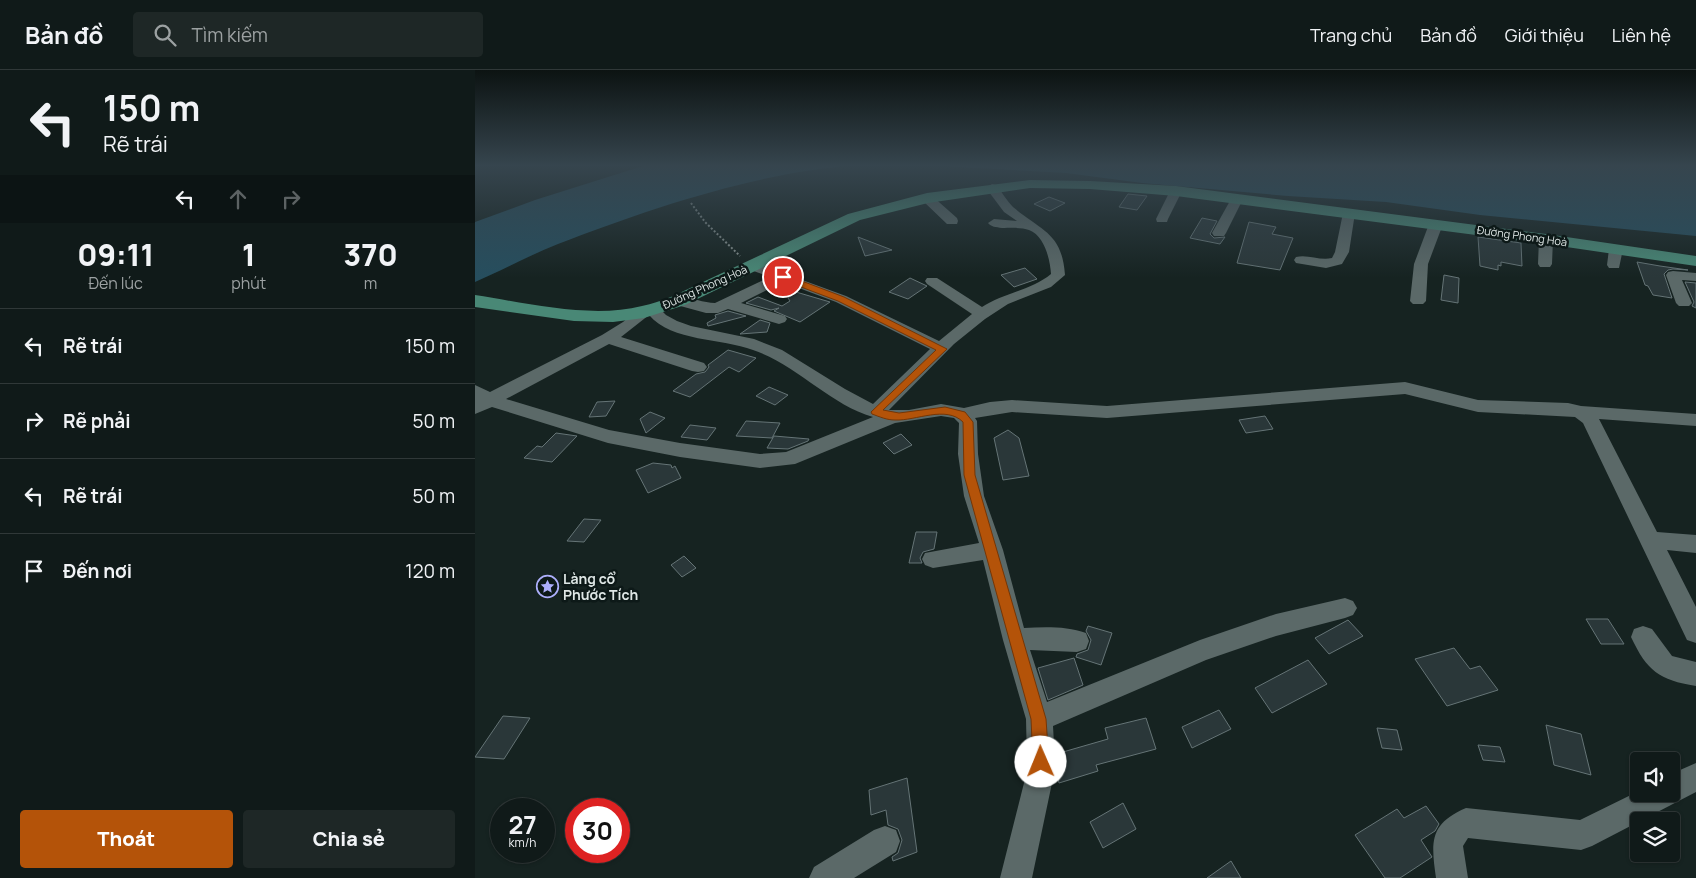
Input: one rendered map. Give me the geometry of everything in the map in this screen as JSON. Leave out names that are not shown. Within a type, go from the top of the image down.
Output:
[{"type":"main road","name":"Đường Phong Hoà","points":[[475,301],[574,315],[613,316],[649,311],[678,301],[826,229],[855,217],[909,203]]},
{"type":"main road","name":"Đường Phong Hoà","points":[[1267,203],[1546,239],[1615,257],[1696,261]]},
{"type":"street","points":[[932,203],[951,222]]},
{"type":"street","points":[[884,414],[942,349],[983,314],[1004,300],[1051,281],[1058,276],[1057,261],[1043,235],[1008,210],[1003,203]]},
{"type":"street","points":[[1162,219],[1170,203]]},
{"type":"street","points":[[1219,233],[1235,203]]},
{"type":"street","points":[[1301,260],[1326,264],[1337,261],[1341,252],[1349,213]]},
{"type":"street","points":[[994,223],[1032,227]]},
{"type":"street","points":[[1418,301],[1421,264],[1436,224]]},
{"type":"street","points":[[1545,264],[1546,239]]},
{"type":"street","points":[[753,266],[841,299],[942,349]]},
{"type":"street","points":[[1684,303],[1673,275],[1696,277]]},
{"type":"street","points":[[678,301],[711,308],[728,304],[783,277]]},
{"type":"street","points":[[931,281],[983,314]]},
{"type":"street","points":[[728,304],[779,319]]},
{"type":"street","points":[[480,400],[608,338],[649,311],[661,319],[682,328],[760,346],[790,362],[844,396],[884,414]]},
{"type":"street","points":[[608,338],[698,367]]},
{"type":"street","points":[[480,400],[608,436],[680,450],[760,461],[794,457],[884,414],[945,410],[961,415],[990,408],[1012,406],[1107,412],[1399,388],[1419,390],[1454,402],[1471,405],[1569,409],[1581,412],[1696,420]]},
{"type":"street","points":[[1581,412],[1590,418],[1696,632]]},
{"type":"street","points":[[961,415],[969,426],[967,454],[974,496],[992,550],[1015,640],[1039,719],[1041,752],[1038,783],[1016,878]]},
{"type":"street","points":[[1649,540],[1696,544]]},
{"type":"street","points":[[933,559],[992,550]]},
{"type":"street","points":[[1039,719],[1200,651],[1276,625],[1345,608]]},
{"type":"street","points":[[1643,636],[1662,665],[1668,670],[1696,674]]},
{"type":"street","points":[[1015,640],[1043,638],[1077,641]]},
{"type":"street","points":[[1680,785],[1696,777]]},
{"type":"street","points":[[1452,878],[1448,848],[1452,831],[1466,823],[1581,835],[1647,802]]},
{"type":"street","points":[[825,878],[885,840]]},
{"type":"path","points":[[691,203],[718,236],[753,266]]},
{"type":"water","points":[[528,203],[675,203],[558,244],[475,282],[475,222]]},
{"type":"water","points":[[1391,203],[1696,203],[1696,236],[1480,215]]},
{"type":"building","points":[[1037,203],[1065,203],[1050,211],[1034,204]]},
{"type":"building","points":[[1122,203],[1142,203],[1137,210],[1119,207]]},
{"type":"building","points":[[1202,218],[1217,221],[1210,234],[1214,238],[1225,237],[1220,244],[1190,238]]},
{"type":"building","points":[[1249,222],[1276,227],[1272,234],[1293,238],[1280,270],[1237,263]]},
{"type":"building","points":[[858,237],[892,250],[865,256]]},
{"type":"building","points":[[1478,237],[1521,243],[1522,266],[1501,262],[1501,266],[1498,265],[1498,270],[1480,266]]},
{"type":"building","points":[[1637,262],[1688,270],[1673,269],[1668,270],[1664,274],[1672,298],[1653,295],[1648,286],[1645,285]]},
{"type":"building","points":[[1025,268],[1037,279],[1014,287],[1001,275]]},
{"type":"building","points":[[1444,275],[1459,278],[1458,303],[1441,300]]},
{"type":"building","points":[[910,278],[927,286],[908,299],[889,292]]},
{"type":"building","points":[[1685,282],[1696,283],[1696,308],[1692,306],[1694,302]]},
{"type":"building","points":[[796,292],[830,302],[800,322],[774,311],[779,308],[771,310],[746,303],[758,297],[782,306],[790,301],[788,298]]},
{"type":"building","points":[[728,311],[746,316],[708,326],[707,323],[716,318],[715,315]]},
{"type":"building","points":[[760,320],[770,323],[767,332],[740,334]]},
{"type":"building","points":[[728,350],[756,358],[739,372],[729,367],[690,397],[673,391],[696,374],[705,372],[709,367],[708,365]]},
{"type":"building","points":[[769,387],[788,395],[775,405],[756,396]]},
{"type":"building","points":[[615,401],[606,416],[589,417],[597,402]]},
{"type":"building","points":[[650,412],[665,418],[646,433],[640,419]]},
{"type":"building","points":[[1265,416],[1273,429],[1246,433],[1239,420]]},
{"type":"building","points":[[746,421],[780,423],[772,438],[736,436]]},
{"type":"building","points":[[690,425],[716,428],[707,440],[681,437]]},
{"type":"building","points":[[1008,430],[1019,438],[1029,476],[1003,480],[994,438]]},
{"type":"building","points":[[556,433],[577,436],[552,462],[524,458],[537,446],[542,447]]},
{"type":"building","points":[[901,434],[912,445],[894,454],[883,443]]},
{"type":"building","points":[[774,436],[809,439],[788,449],[767,448]]},
{"type":"building","points":[[653,463],[671,465],[672,468],[675,466],[681,478],[648,493],[636,470]]},
{"type":"building","points":[[584,519],[601,520],[584,542],[567,541]]},
{"type":"building","points":[[916,532],[937,532],[934,549],[923,552],[920,558],[922,563],[909,563]]},
{"type":"building","points":[[684,556],[696,568],[682,577],[671,565]]},
{"type":"building","points":[[1586,619],[1608,619],[1624,644],[1601,644]]},
{"type":"building","points":[[1348,620],[1363,636],[1329,654],[1315,638]]},
{"type":"building","points":[[1088,626],[1112,633],[1101,665],[1076,657],[1077,654],[1088,650],[1091,640],[1086,631]]},
{"type":"building","points":[[1454,648],[1470,669],[1480,666],[1498,690],[1447,706],[1415,659]]},
{"type":"building","points":[[1074,658],[1083,685],[1048,700],[1038,668]]},
{"type":"building","points":[[1308,660],[1327,684],[1272,713],[1255,688]]},
{"type":"building","points":[[1219,710],[1231,729],[1192,748],[1182,727]]},
{"type":"building","points":[[503,716],[530,718],[504,759],[475,757]]},
{"type":"building","points":[[1146,718],[1156,749],[1096,765],[1098,771],[1059,783],[1056,770],[1056,754],[1108,739],[1105,728]]},
{"type":"building","points":[[1546,725],[1581,734],[1591,775],[1554,765]]},
{"type":"building","points":[[1377,728],[1397,730],[1402,750],[1382,748]]},
{"type":"building","points":[[1478,745],[1500,747],[1505,762],[1483,760]]},
{"type":"building","points":[[907,778],[917,852],[893,861],[892,857],[898,853],[902,840],[898,829],[888,825],[886,810],[871,815],[869,790]]},
{"type":"building","points":[[1123,803],[1136,829],[1103,848],[1090,822]]},
{"type":"building","points":[[1426,806],[1439,824],[1435,831],[1421,840],[1432,857],[1400,878],[1385,878],[1355,835],[1397,809],[1404,818]]},
{"type":"building","points":[[1231,861],[1241,878],[1207,878]]},
{"type":"place","name":"Làng cổ Phước Tích","points":[[547,587]]},
{"type":"route","points":[[783,277],[841,299],[942,349],[876,412],[899,417],[945,410],[957,412],[968,422],[967,454],[974,496],[992,550],[1015,640],[1039,719],[1041,762]]}]
